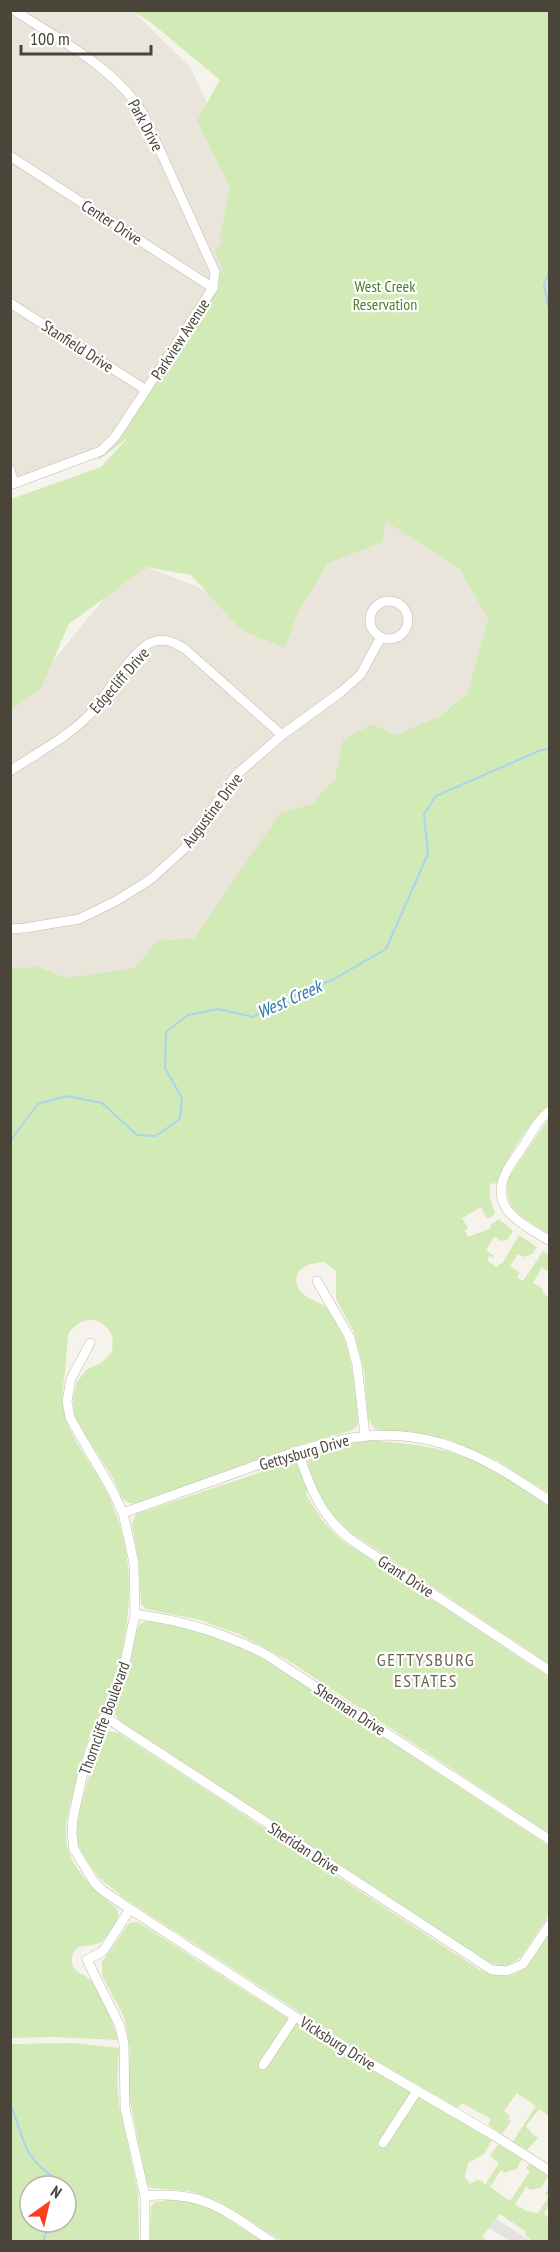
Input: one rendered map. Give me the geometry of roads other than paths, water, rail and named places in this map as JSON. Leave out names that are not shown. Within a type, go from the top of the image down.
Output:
[{"type":"street","name":"Park Drive","points":[[14,10],[111,75],[133,97],[144,115],[215,272],[213,288]]},
{"type":"street","name":"Center Drive","points":[[10,156],[213,288]]},
{"type":"street","name":"Parkview Avenue","points":[[12,484],[101,451],[115,437],[213,288]]},
{"type":"street","name":"Stanfield Drive","points":[[10,303],[146,390]]},
{"type":"street","points":[[10,470],[12,484]]},
{"type":"street","points":[[380,603],[397,603],[407,614],[406,629],[395,638],[381,637],[370,624],[372,612],[380,603]]},
{"type":"street","name":"Augustine Drive","points":[[10,929],[79,919],[117,901],[151,879],[184,849],[236,775],[282,735],[341,692],[361,674],[381,637]]},
{"type":"street","name":"Edgecliff Drive","points":[[10,771],[67,735],[98,705],[138,653],[159,640],[174,642],[185,649],[282,735]]},
{"type":"street","points":[[549,1111],[538,1123],[506,1172],[502,1183],[503,1201],[507,1210],[513,1217],[549,1241]]},
{"type":"street","points":[[317,1281],[350,1338],[357,1365],[365,1436]]},
{"type":"street","name":"Thorncliffe Boulevard","points":[[90,1343],[71,1380],[67,1401],[70,1418],[123,1513],[134,1563],[135,1614],[126,1659],[83,1772],[72,1818],[73,1844],[80,1861],[94,1882],[130,1909]]},
{"type":"street","name":"Gettysburg Drive","points":[[123,1513],[298,1451],[339,1439],[365,1436],[412,1438],[462,1450],[495,1466],[549,1501]]},
{"type":"street","name":"Grant Drive","points":[[298,1451],[314,1496],[324,1514],[353,1542],[549,1671]]},
{"type":"street","name":"Sherman Drive","points":[[135,1614],[186,1622],[233,1638],[265,1654],[549,1840]]},
{"type":"street","name":"Sheridan Drive","points":[[105,1717],[492,1970],[507,1971],[523,1964],[549,1924]]},
{"type":"street","points":[[130,1909],[103,1951],[87,1960],[120,2026],[124,2044],[125,2108],[145,2196],[145,2241]]},
{"type":"street","name":"Vicksburg Drive","points":[[130,1909],[295,2016],[549,2171]]},
{"type":"street","points":[[263,2065],[295,2016]]},
{"type":"street","points":[[383,2143],[417,2091]]},
{"type":"street","points":[[145,2196],[187,2196],[207,2201],[272,2241]]},
{"type":"waterway","name":"West Creek","points":[[550,268],[544,285],[550,315]]},
{"type":"waterway","name":"West Creek","points":[[10,1141],[38,1104],[66,1096],[102,1103],[137,1135],[156,1136],[180,1119],[182,1098],[165,1068],[166,1032],[188,1015],[218,1009],[253,1017],[276,1003],[334,979],[386,949],[428,854],[424,814],[436,796],[541,750],[550,749]]},
{"type":"waterway","name":"West Creek","points":[[10,2104],[30,2155],[50,2174]]},
{"type":"waterway","name":"West Creek","points":[[43,2242],[45,2234]]},
{"type":"district","name":"GETTYSBURG ESTATES","points":[[426,1669]]},
{"type":"park label","name":"West Creek Reservation","points":[[385,295]]}]
